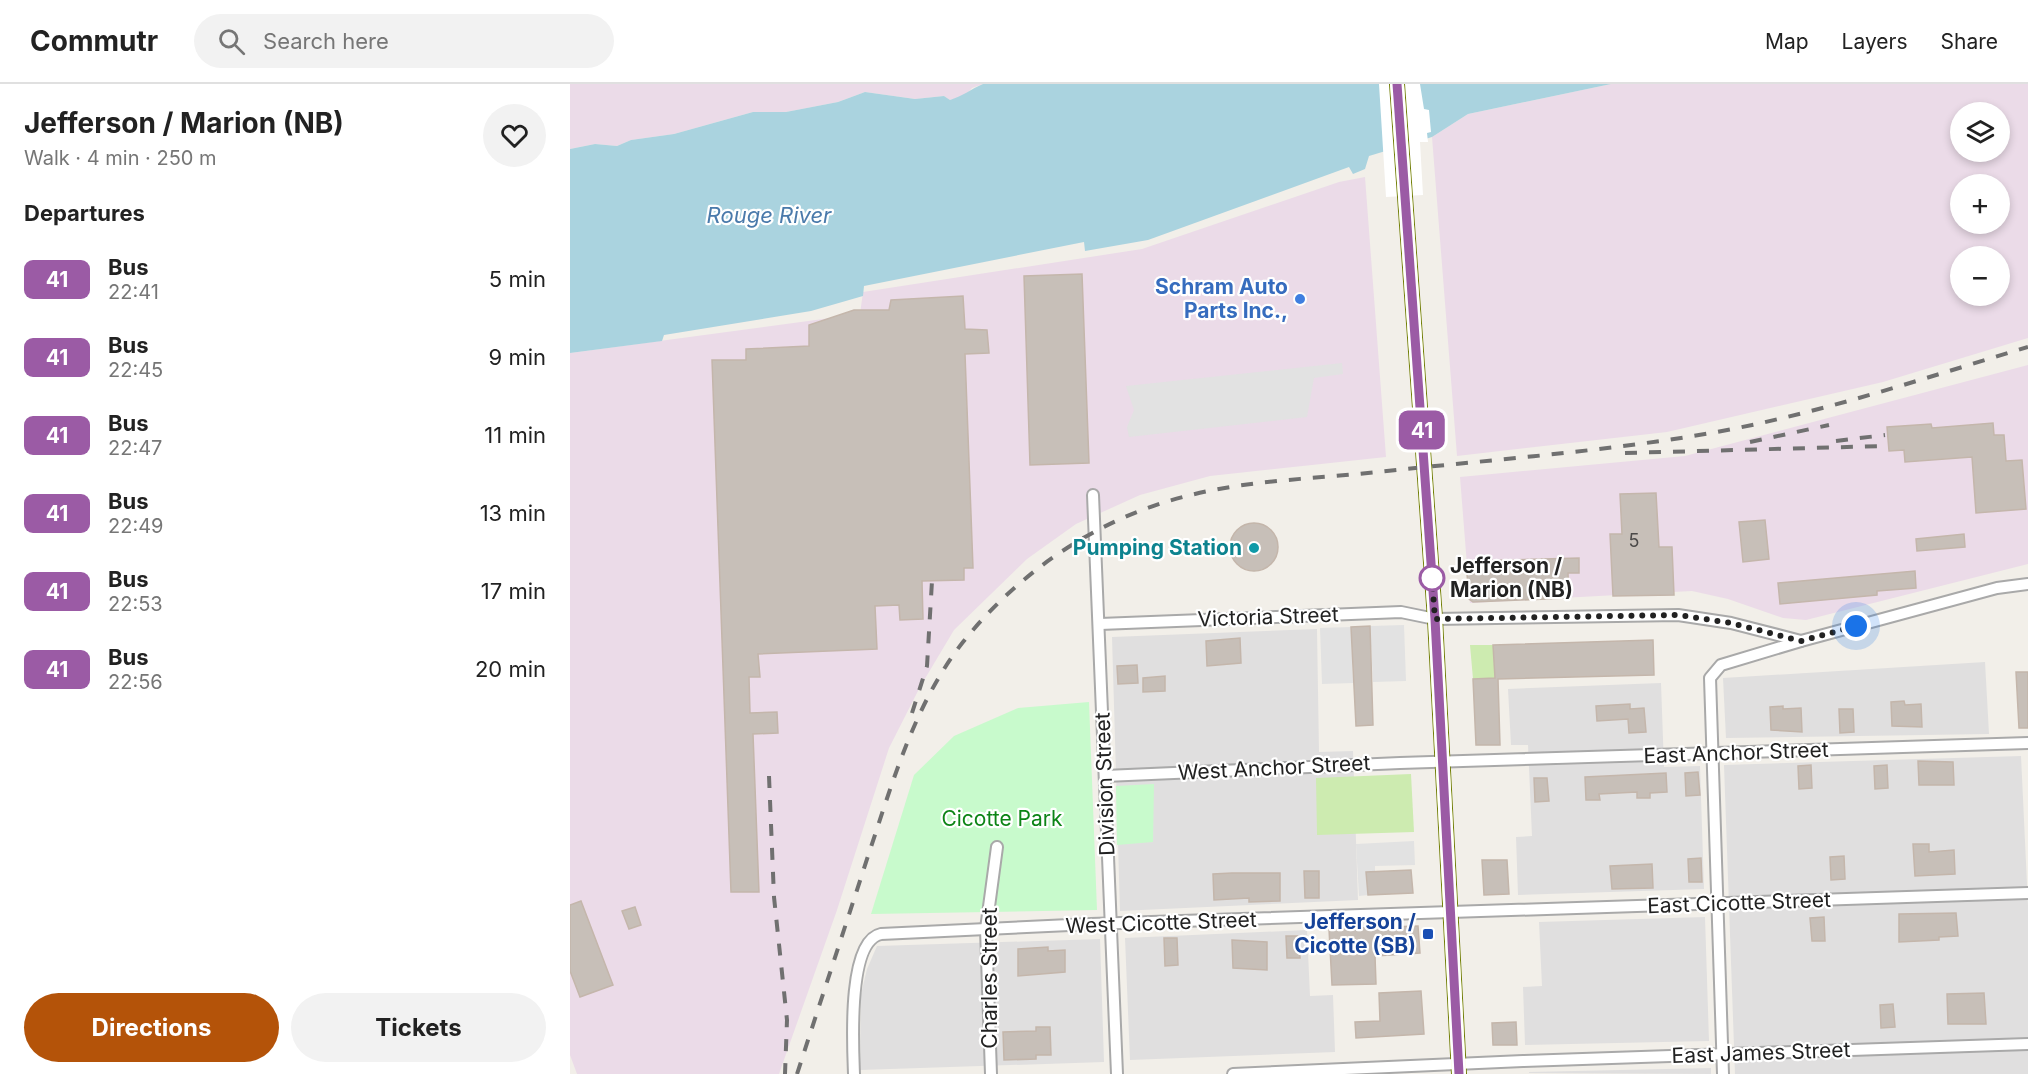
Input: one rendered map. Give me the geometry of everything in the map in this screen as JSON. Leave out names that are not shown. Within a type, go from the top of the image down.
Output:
[{"type":"main road","points":[[1397,84],[1435,619],[1459,1069]]},
{"type":"street","name":"Division Street","points":[[1093,495],[1118,1074]]},
{"type":"street","points":[[1723,1074],[1710,678],[1713,671],[1721,665],[1801,641],[1997,588],[2028,584]]},
{"type":"street","name":"Victoria Street","points":[[1100,624],[1401,612],[1435,619],[1678,615],[1731,623],[1801,641]]},
{"type":"street","name":"East Anchor Street","points":[[1443,762],[2028,743]]},
{"type":"street","name":"West Anchor Street","points":[[1105,776],[1443,762]]},
{"type":"street","name":"Charles Street","points":[[991,1074],[986,929],[997,847]]},
{"type":"street","name":"East Cicotte Street","points":[[1451,913],[2028,893]]},
{"type":"street","name":"West Cicotte Street","points":[[854,1074],[853,1001],[864,948],[871,938],[881,934],[1451,913]]},
{"type":"street","name":"East James Street","points":[[1233,1074],[1459,1069],[1723,1054],[2028,1044]]},
{"type":"shaded area","points":[[570,84],[983,84],[972,88],[965,96],[950,100],[944,96],[915,99],[865,92],[838,102],[786,112],[753,112],[674,134],[631,140],[617,146],[595,144],[570,149]]},
{"type":"shaded area","points":[[1611,84],[2028,84],[2028,338],[1883,382],[1667,432],[1457,456],[1432,137],[1468,114]]},
{"type":"shaded area","points":[[1365,177],[1386,457],[1210,476],[1140,495],[1076,524],[1027,559],[954,630],[920,687],[889,748],[837,910],[779,1074],[577,1074],[570,1055],[570,353],[860,314],[863,292],[1142,249],[1339,182]]},
{"type":"shaded area","points":[[1342,363],[1343,374],[1314,378],[1307,417],[1129,437],[1127,427],[1134,410],[1126,386]]},
{"type":"shaded area","points":[[2028,365],[2028,564],[1806,620],[1783,618],[1728,599],[1692,591],[1470,603],[1460,477],[1685,456]]},
{"type":"shaded area","points":[[1404,625],[1406,681],[1373,682],[1370,626]]},
{"type":"shaded area","points":[[1351,627],[1353,683],[1322,684],[1320,628]]},
{"type":"shaded area","points":[[1317,629],[1319,752],[1353,751],[1358,900],[1120,911],[1112,637]]},
{"type":"shaded area","points":[[1985,662],[1989,734],[1726,738],[1723,678]]},
{"type":"shaded area","points":[[1661,683],[1664,767],[1700,766],[1704,889],[1518,895],[1516,837],[1532,836],[1528,745],[1511,745],[1508,689]]},
{"type":"shaded area","points":[[2021,756],[2028,906],[2028,1074],[1735,1074],[1724,765]]},
{"type":"shaded area","points":[[1414,841],[1415,865],[1375,866],[1375,872],[1366,873],[1368,895],[1359,896],[1356,844]]},
{"type":"shaded area","points":[[1705,917],[1709,1041],[1525,1045],[1523,987],[1542,986],[1539,922]]},
{"type":"shaded area","points":[[1307,930],[1310,996],[1333,995],[1335,1052],[1130,1060],[1125,938]]},
{"type":"shaded area","points":[[1100,939],[1104,1062],[860,1070],[861,994],[867,969],[877,946]]},
{"type":"shaded area","points":[[1711,1068],[1711,1074],[1529,1073],[1529,1072]]},
{"type":"green space","points":[[1470,645],[1493,645],[1495,678],[1473,679]]},
{"type":"green space","name":"Cicotte Park","points":[[1089,702],[1097,910],[871,914],[914,775],[954,736],[1018,708]]},
{"type":"green space","points":[[1411,774],[1414,832],[1317,835],[1316,778]]},
{"type":"green space","points":[[1154,784],[1153,842],[1117,845],[1116,786]]},
{"type":"water","name":"Rouge River","points":[[983,84],[1611,84],[1468,114],[1432,137],[1369,156],[1365,169],[1353,174],[1349,167],[1148,240],[1085,251],[1084,242],[864,286],[863,296],[811,311],[664,335],[662,341],[570,353],[570,149],[595,144],[617,146],[631,140],[674,134],[753,112],[786,112],[838,102],[865,92],[915,99],[944,96],[950,100]]},
{"type":"pier","points":[[1379,84],[1420,84],[1424,109],[1429,110],[1431,132],[1427,133],[1428,142],[1420,142],[1423,195],[1386,197]]},
{"type":"building","points":[[1082,274],[1089,463],[1030,465],[1024,276]]},
{"type":"building","points":[[963,296],[965,329],[987,330],[989,353],[965,354],[973,568],[964,568],[964,580],[922,581],[923,619],[900,620],[899,605],[875,606],[877,649],[758,654],[760,677],[749,677],[750,713],[777,712],[778,733],[753,734],[759,892],[731,892],[712,360],[746,360],[746,349],[809,346],[809,325],[854,310],[889,310],[891,300]]},
{"type":"building","points":[[1993,423],[1994,435],[2004,435],[2006,461],[2022,460],[2026,509],[1976,513],[1972,457],[1905,462],[1904,450],[1889,451],[1887,427],[1931,424],[1932,428]]},
{"type":"building","points":[[1656,493],[1659,547],[1672,547],[1674,595],[1613,596],[1610,534],[1622,534],[1620,494]]},
{"type":"building","points":[[1765,520],[1769,559],[1743,562],[1739,522]]},
{"type":"building","name":"Pumping Station","points":[[1249,523],[1259,523],[1271,530],[1278,542],[1278,552],[1271,564],[1259,571],[1249,571],[1234,560],[1230,552],[1230,542],[1241,527]]},
{"type":"building","points":[[1964,534],[1965,547],[1917,551],[1916,539]]},
{"type":"building","points":[[1579,558],[1579,573],[1568,573],[1569,598],[1473,602],[1469,599],[1466,561]]},
{"type":"building","points":[[1915,571],[1916,588],[1877,591],[1877,595],[1780,604],[1778,583]]},
{"type":"building","points":[[1370,626],[1373,725],[1356,726],[1351,627]]},
{"type":"building","points":[[1240,638],[1241,663],[1207,666],[1206,641]]},
{"type":"building","points":[[1653,640],[1654,675],[1498,679],[1500,745],[1476,745],[1473,679],[1495,678],[1493,645]]},
{"type":"building","points":[[1137,665],[1138,683],[1118,684],[1117,666]]},
{"type":"building","points":[[2016,672],[2028,672],[2028,728],[2019,728]]},
{"type":"building","points":[[1165,676],[1165,691],[1143,692],[1143,678]]},
{"type":"building","points":[[1904,701],[1905,705],[1921,704],[1922,727],[1892,726],[1891,702]]},
{"type":"building","points":[[1630,704],[1630,709],[1644,708],[1646,732],[1629,733],[1628,719],[1597,721],[1596,706]]},
{"type":"building","points":[[1783,706],[1783,709],[1801,708],[1802,732],[1771,730],[1770,707]]},
{"type":"building","points":[[1839,709],[1853,709],[1854,732],[1840,733]]},
{"type":"building","points":[[1918,761],[1953,762],[1954,785],[1919,785]]},
{"type":"building","points":[[1811,765],[1812,788],[1799,789],[1798,766]]},
{"type":"building","points":[[1887,765],[1888,788],[1875,789],[1874,766]]},
{"type":"building","points":[[1698,772],[1700,795],[1686,796],[1685,773]]},
{"type":"building","points":[[1666,773],[1667,792],[1650,793],[1650,798],[1637,798],[1637,792],[1599,794],[1600,800],[1586,800],[1585,777]]},
{"type":"building","points":[[1534,778],[1547,778],[1549,801],[1535,802]]},
{"type":"building","points":[[1913,844],[1929,844],[1929,852],[1954,850],[1955,874],[1915,876]]},
{"type":"building","points":[[1844,856],[1845,879],[1831,880],[1830,857]]},
{"type":"building","points":[[1701,858],[1702,882],[1689,882],[1688,859]]},
{"type":"building","points":[[1482,860],[1507,860],[1509,894],[1484,895]]},
{"type":"building","points":[[1652,864],[1653,888],[1612,889],[1610,866]]},
{"type":"building","points":[[1411,870],[1413,893],[1368,895],[1366,872]]},
{"type":"building","points":[[1304,871],[1319,871],[1319,898],[1305,898]]},
{"type":"building","points":[[1280,873],[1280,901],[1249,902],[1249,898],[1214,900],[1213,874]]},
{"type":"building","points":[[581,901],[613,985],[580,997],[570,971],[570,905]]},
{"type":"building","points":[[635,907],[641,925],[629,929],[622,911]]},
{"type":"building","points":[[1956,913],[1958,936],[1939,937],[1939,940],[1899,942],[1899,914]]},
{"type":"building","points":[[1824,917],[1825,941],[1812,941],[1810,918]]},
{"type":"building","points":[[1418,926],[1420,953],[1375,956],[1376,984],[1332,985],[1329,929]]},
{"type":"building","points":[[1286,936],[1299,936],[1300,958],[1287,958]]},
{"type":"building","points":[[1164,938],[1177,938],[1178,965],[1165,966]]},
{"type":"building","points":[[1232,940],[1267,942],[1267,970],[1233,968]]},
{"type":"building","points":[[1048,947],[1048,951],[1065,950],[1065,972],[1018,976],[1018,949]]},
{"type":"building","points":[[1421,991],[1424,1034],[1356,1038],[1355,1022],[1380,1021],[1379,993]]},
{"type":"building","points":[[1984,993],[1986,1024],[1948,1024],[1947,994]]},
{"type":"building","points":[[1893,1004],[1895,1027],[1881,1028],[1880,1005]]},
{"type":"building","points":[[1516,1022],[1517,1045],[1493,1045],[1492,1023]]},
{"type":"building","points":[[1036,1027],[1050,1027],[1051,1055],[1036,1055],[1036,1059],[1004,1060],[1003,1032],[1036,1031]]},
{"type":"railway","points":[[797,1074],[897,771],[931,691],[963,642],[985,616],[1035,570],[1092,533],[1154,506],[1234,486],[1586,451],[1711,433],[1791,416],[2028,347]]},
{"type":"railway","points":[[1750,442],[1829,425]]},
{"type":"railway","points":[[1836,441],[1885,435]]},
{"type":"railway","points":[[1625,453],[1885,446]]},
{"type":"railway","points":[[912,713],[927,666],[932,581]]},
{"type":"railway","points":[[769,776],[774,897],[787,1020],[785,1074]]},
{"type":"bus line","name":"41","points":[[1397,84],[1435,619],[1459,1074]]},
{"type":"place","name":"Schram Auto Parts Inc.,","points":[[1300,299]]},
{"type":"place","name":"Pumping Station","points":[[1254,548]]},
{"type":"place","name":"Jefferson / Marion (NB)","points":[[1432,578]]},
{"type":"place","name":"Jefferson / Cicotte (SB)","points":[[1428,934]]},
{"type":"route","points":[[1432,578],[1435,619],[1678,615],[1731,623],[1801,641],[1856,626]]}]
